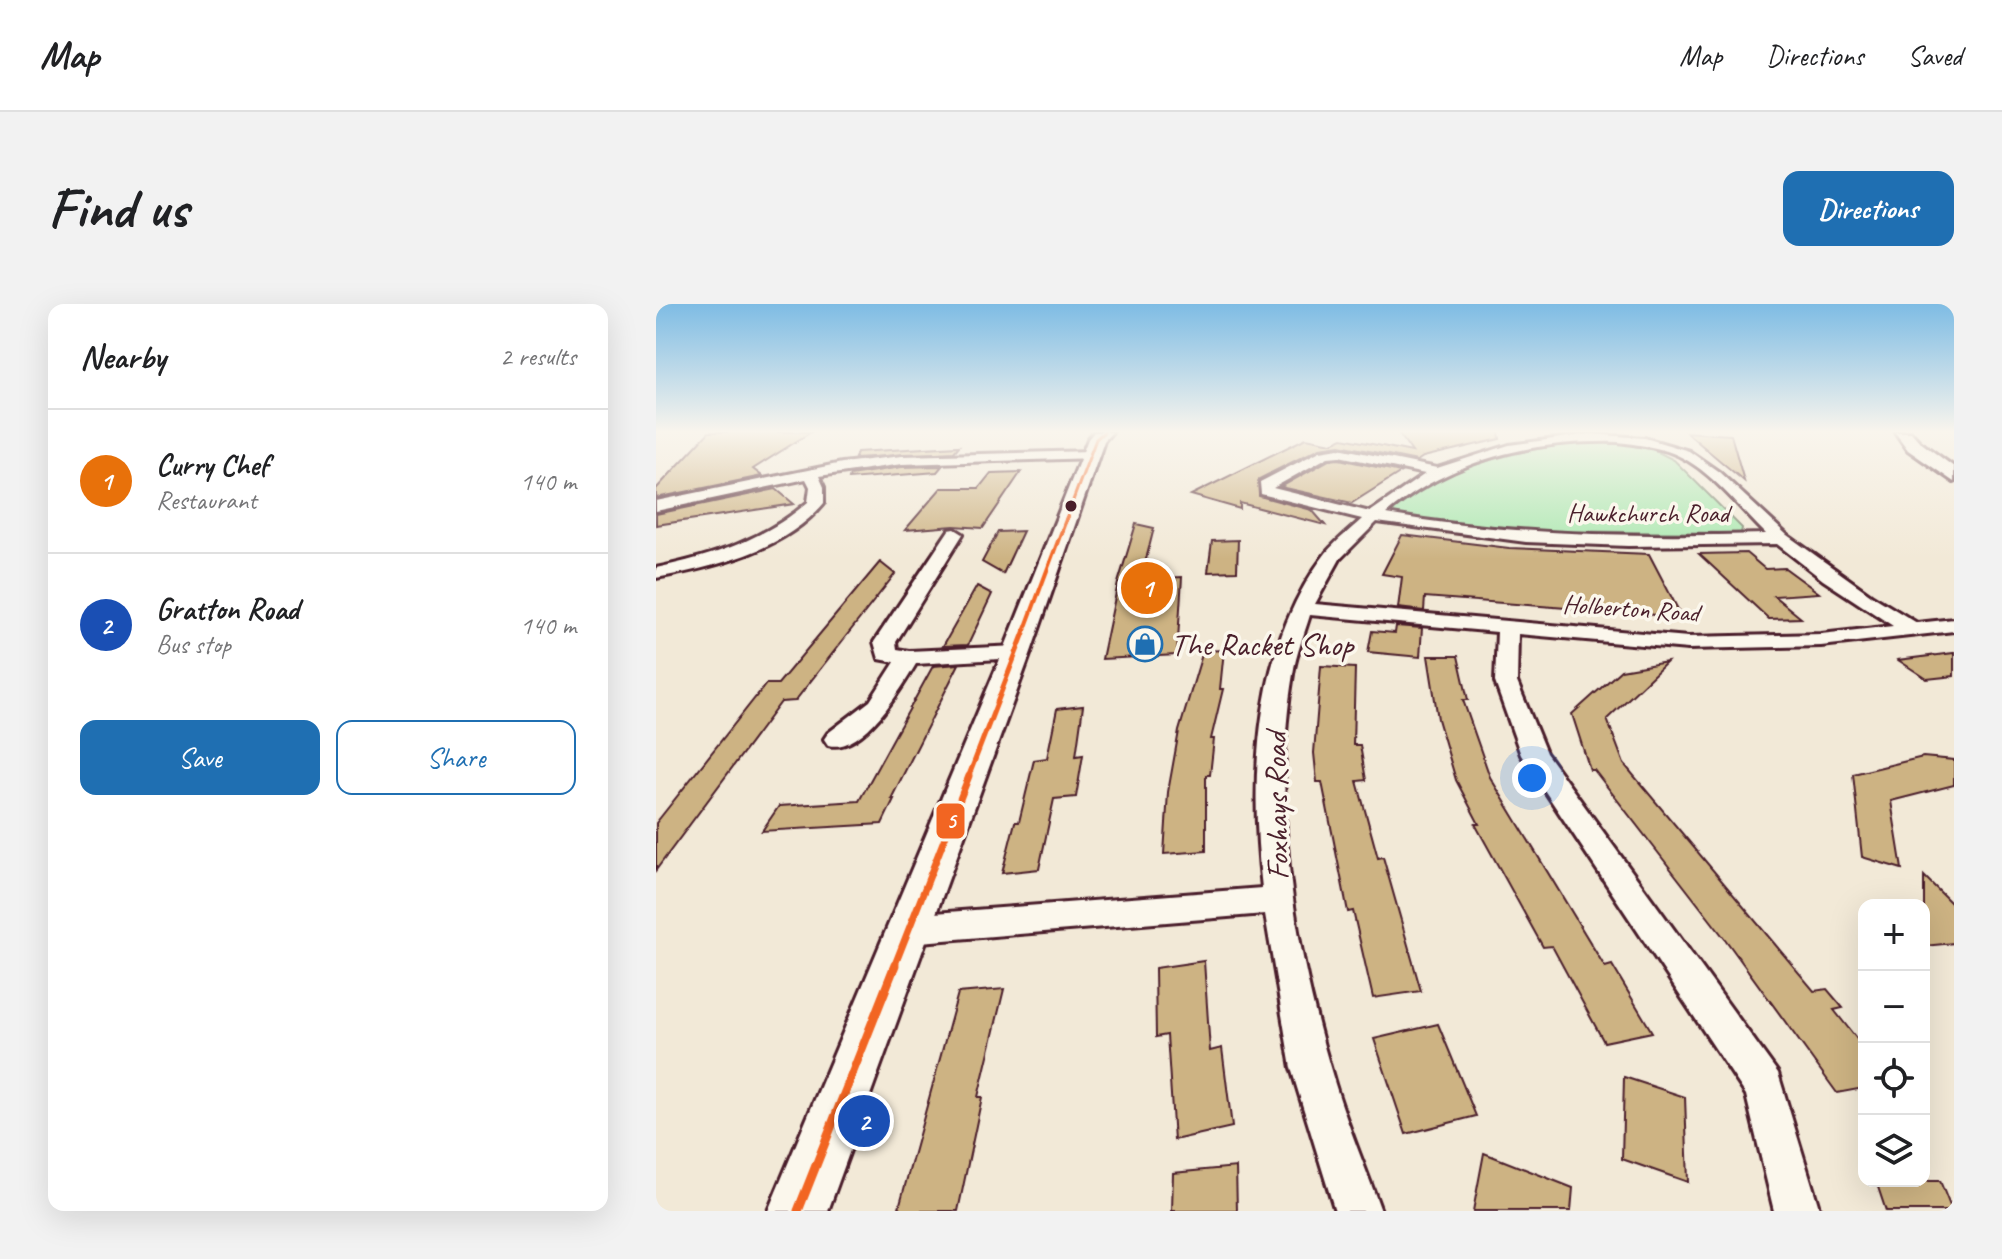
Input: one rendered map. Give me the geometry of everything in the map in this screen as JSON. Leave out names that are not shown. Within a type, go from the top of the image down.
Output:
[{"type":"street","points":[[656,506],[804,474]]},
{"type":"street","points":[[656,573],[734,553],[795,524],[816,503],[817,487],[811,474]]},
{"type":"street","points":[[798,1211],[1017,652],[1083,474]]},
{"type":"street","name":"Hawkchurch Road","points":[[1286,474],[1265,485],[1266,491],[1373,517],[1477,532],[1638,542],[1781,539]]},
{"type":"street","name":"Foxhays Road","points":[[1358,1211],[1312,1070],[1279,900],[1270,791],[1274,712],[1289,642],[1332,558],[1373,517],[1433,474]]},
{"type":"street","name":"Foxhays Road","points":[[1711,474],[1781,539],[1844,587],[1916,631]]},
{"type":"street","points":[[955,534],[885,642],[887,654],[909,658],[1017,652]]},
{"type":"street","name":"Holberton Road","points":[[1304,609],[1688,643],[1821,640],[1954,625]]},
{"type":"street","points":[[1508,626],[1506,682],[1534,755],[1764,1087],[1797,1211]]},
{"type":"street","points":[[837,739],[879,706],[909,658]]},
{"type":"street","points":[[908,929],[1279,900]]},
{"type":"green space","points":[[1453,474],[1688,474],[1742,528],[1741,533],[1518,531],[1396,516],[1392,509]]},
{"type":"building","points":[[670,474],[762,476],[656,498],[656,489]]},
{"type":"building","points":[[854,474],[908,474],[849,479]]},
{"type":"building","points":[[990,474],[1019,474],[983,528],[954,526],[905,530],[941,488],[979,488]]},
{"type":"building","points":[[1233,474],[1268,474],[1259,479],[1259,496],[1312,510],[1325,525],[1240,503],[1240,509],[1191,495]]},
{"type":"building","points":[[1304,474],[1397,474],[1352,503],[1281,487]]},
{"type":"building","points":[[776,489],[794,504],[656,525],[656,514]]},
{"type":"building","points":[[1136,524],[1154,528],[1141,579],[1182,577],[1177,655],[1102,659],[1118,583]]},
{"type":"building","points":[[1023,531],[1003,574],[982,562],[998,532]]},
{"type":"building","points":[[1402,535],[1509,548],[1649,554],[1682,617],[1425,597],[1424,611],[1398,608],[1402,577],[1382,574]]},
{"type":"building","points":[[1238,540],[1237,571],[1208,572],[1212,541]]},
{"type":"building","points":[[1746,553],[1765,569],[1785,568],[1819,593],[1774,596],[1801,618],[1769,619],[1699,554]]},
{"type":"building","points":[[880,562],[895,574],[795,701],[781,702],[656,870],[656,823],[766,684],[778,684]]},
{"type":"building","points":[[977,586],[992,594],[968,645],[943,646]]},
{"type":"building","points":[[1396,626],[1422,628],[1420,657],[1368,652],[1372,631],[1395,633]]},
{"type":"building","points":[[1224,650],[1220,689],[1223,689],[1211,739],[1214,739],[1210,775],[1206,775],[1206,851],[1164,854],[1168,792],[1179,731],[1203,651]]},
{"type":"building","points":[[1954,653],[1954,676],[1927,679],[1898,660]]},
{"type":"building","points":[[1428,656],[1458,656],[1468,700],[1463,700],[1490,777],[1605,967],[1612,965],[1652,1032],[1604,1042],[1552,946],[1543,947],[1475,824],[1479,824],[1456,780],[1438,719]]},
{"type":"building","points":[[1667,662],[1607,719],[1624,764],[1814,991],[1827,989],[1843,1008],[1834,1010],[1858,1040],[1858,1089],[1837,1093],[1725,939],[1594,770],[1590,770],[1572,714],[1621,670]]},
{"type":"building","points":[[959,664],[891,799],[894,799],[882,824],[762,831],[779,806],[859,801],[933,666]]},
{"type":"building","points":[[1321,666],[1355,668],[1353,745],[1360,745],[1366,780],[1357,781],[1378,858],[1383,857],[1421,991],[1373,998],[1353,911],[1348,912],[1322,782],[1317,782],[1314,753]]},
{"type":"building","points":[[1083,706],[1076,756],[1083,755],[1076,797],[1054,799],[1039,869],[1002,873],[1015,822],[1019,822],[1034,760],[1047,758],[1057,709]]},
{"type":"building","points":[[1923,757],[1954,760],[1954,785],[1891,801],[1902,869],[1862,857],[1853,774]]},
{"type":"building","points":[[1924,876],[1954,906],[1954,943],[1930,945],[1930,899],[1924,899]]},
{"type":"building","points":[[1204,961],[1210,1051],[1222,1048],[1232,1127],[1174,1140],[1167,1035],[1156,1037],[1155,968]]},
{"type":"building","points":[[1004,989],[978,1097],[982,1097],[958,1211],[898,1211],[958,993]]},
{"type":"building","points":[[1438,1024],[1476,1116],[1406,1134],[1374,1039]]},
{"type":"building","points":[[1624,1077],[1685,1097],[1688,1182],[1622,1159]]},
{"type":"building","points":[[1484,1153],[1573,1188],[1571,1211],[1473,1211]]},
{"type":"building","points":[[1236,1167],[1237,1211],[1172,1211],[1173,1173]]},
{"type":"building","points":[[1930,1181],[1940,1181],[1952,1211],[1886,1211],[1878,1187],[1930,1187]]},
{"type":"transit line","name":"5","points":[[798,1211],[1017,652],[1083,474]]},
{"type":"place","name":"Curry Chef","points":[[1147,588]]},
{"type":"place","name":"The Racket Shop","points":[[1145,644]]},
{"type":"place","name":"Gratton Road","points":[[864,1121]]}]
